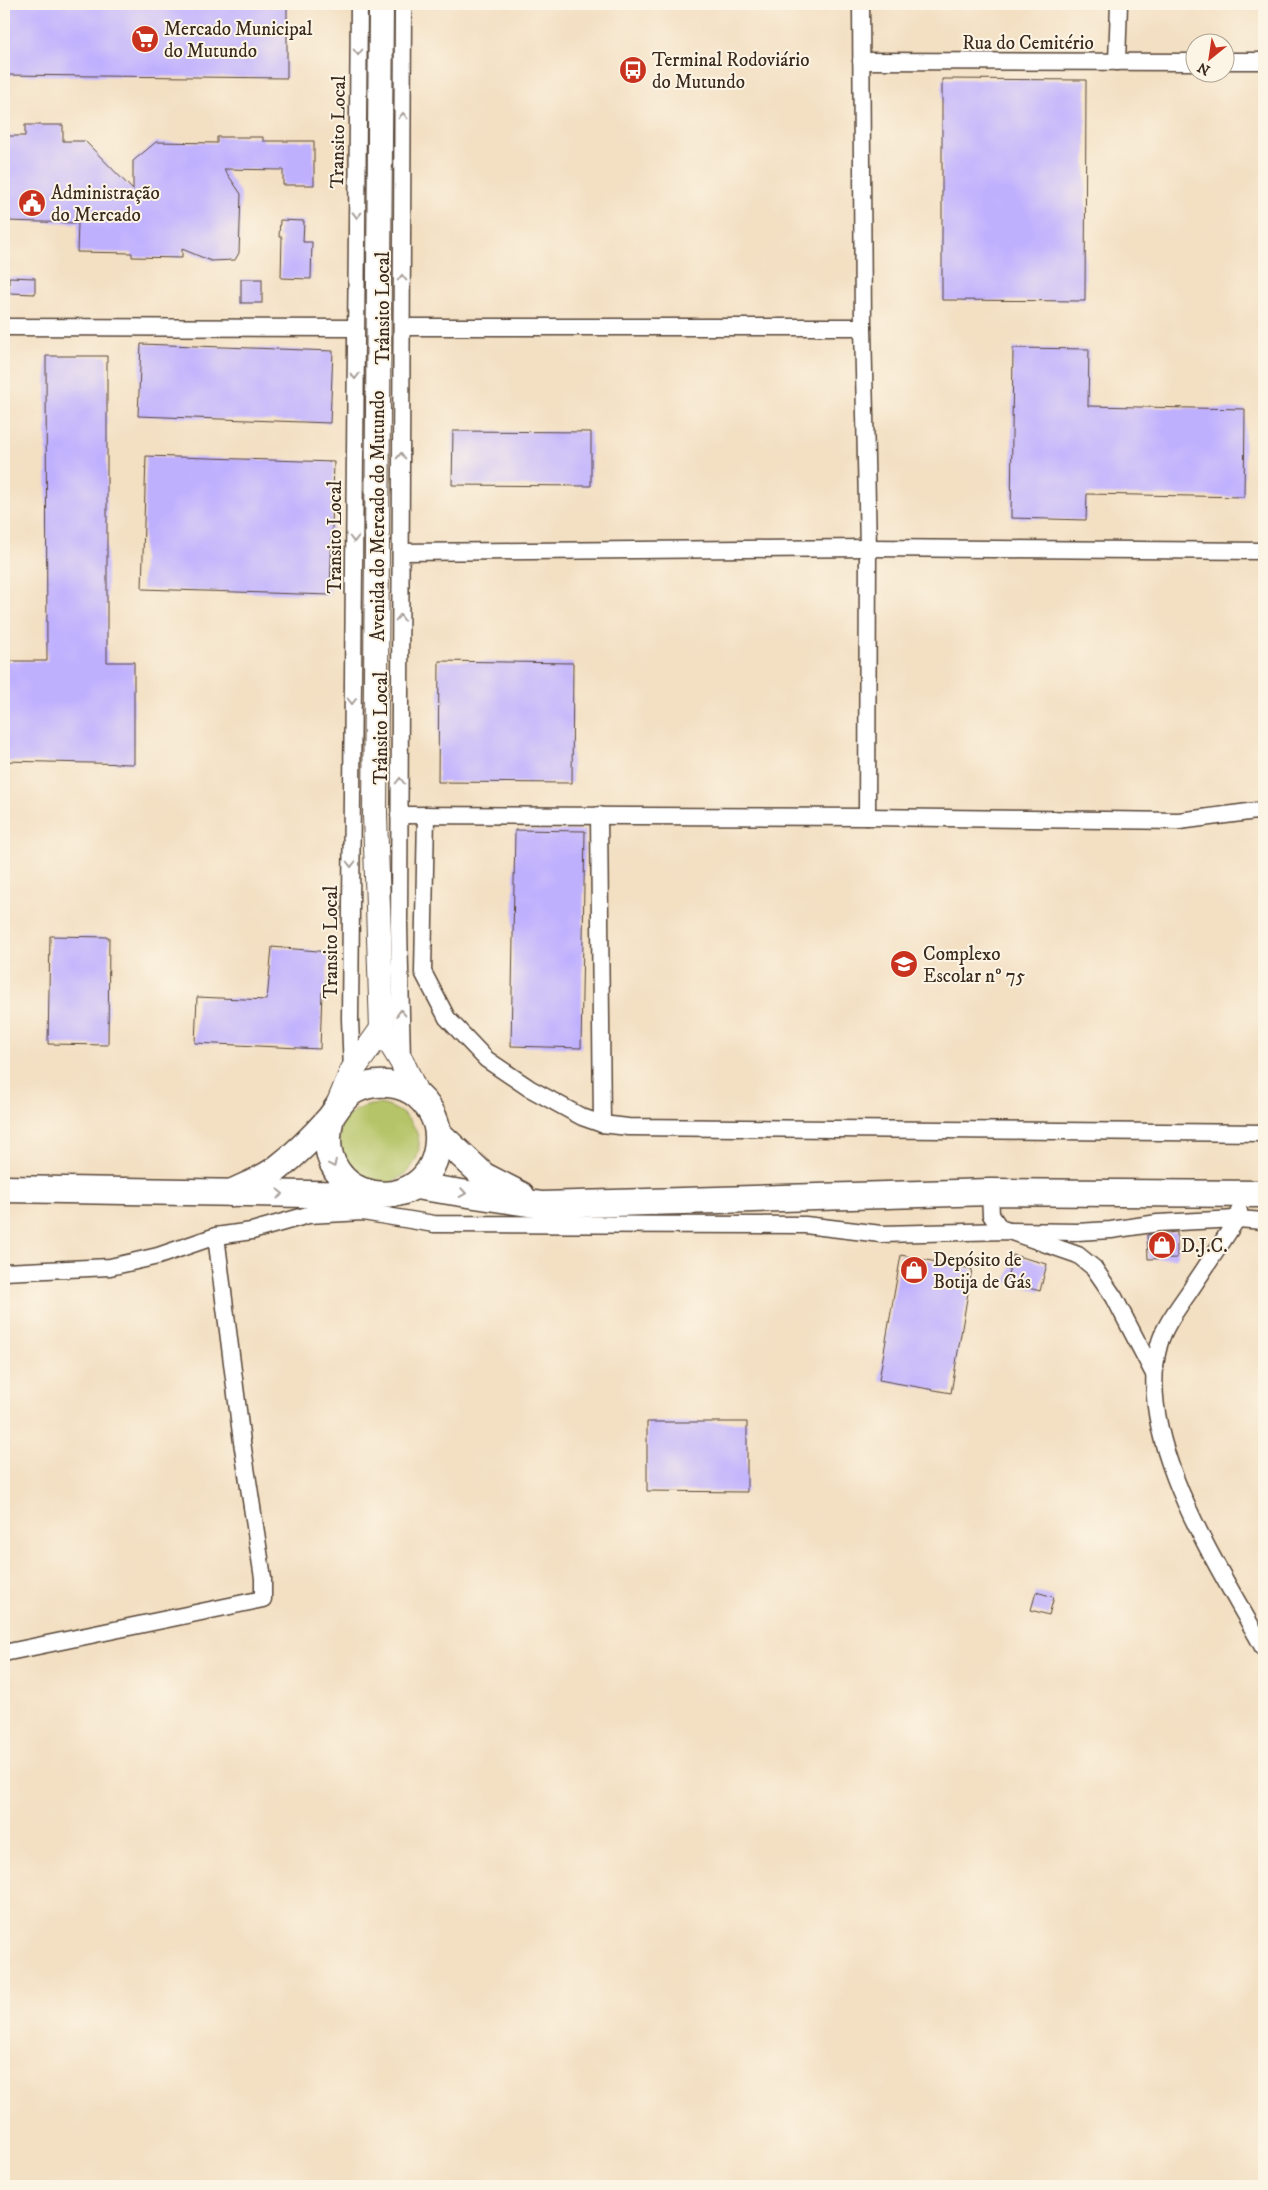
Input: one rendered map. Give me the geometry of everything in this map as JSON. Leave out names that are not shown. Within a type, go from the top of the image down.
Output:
[{"type":"main road","name":"Avenida do Mercado do Mutundo","points":[[381,4],[375,815],[382,1029],[402,1062],[417,1095]]},
{"type":"main road","points":[[377,1195],[360,1190],[345,1181],[334,1167],[327,1151],[326,1134],[352,1071],[382,1029]]},
{"type":"main road","points":[[4,1189],[231,1193],[377,1195],[396,1194],[415,1186],[429,1171],[437,1153],[438,1133],[434,1116],[417,1095],[397,1085],[375,1084],[354,1090],[278,1168],[264,1178],[231,1193]]},
{"type":"main road","points":[[438,1133],[484,1176],[542,1205]]},
{"type":"main road","points":[[415,1186],[542,1205],[990,1192],[1255,1194]]},
{"type":"street","name":"Transito Local","points":[[352,1071],[350,1019],[358,4]]},
{"type":"street","name":"Trânsito Local","points":[[402,1062],[399,926],[403,4]]},
{"type":"street","points":[[861,4],[863,327],[868,548],[867,817]]},
{"type":"street","points":[[1117,62],[1119,4]]},
{"type":"street","name":"Rua do Cemitério","points":[[861,61],[1186,62]]},
{"type":"street","points":[[1236,61],[1264,61]]},
{"type":"street","points":[[4,327],[356,328]]},
{"type":"street","points":[[402,327],[863,327]]},
{"type":"street","points":[[401,552],[868,548],[1264,551]]},
{"type":"street","points":[[400,815],[867,817],[1179,821],[1264,810]]},
{"type":"street","points":[[426,815],[423,972],[446,1018],[486,1059],[537,1092],[582,1117],[602,1124],[628,1127],[1264,1133]]},
{"type":"street","points":[[599,815],[602,1124]]},
{"type":"street","points":[[990,1192],[991,1215],[1000,1228],[1078,1255],[1094,1268],[1114,1297],[1154,1374]]},
{"type":"street","points":[[1255,1194],[1236,1219],[1170,1320],[1159,1344],[1154,1374],[1159,1429],[1190,1513],[1264,1649]]},
{"type":"street","points":[[4,1272],[110,1267],[158,1256],[216,1236],[252,1231],[308,1216],[362,1212],[434,1224],[796,1225],[844,1228],[881,1234],[1008,1231],[1077,1232],[1236,1219],[1264,1221]]},
{"type":"street","points":[[4,1653],[263,1599],[264,1578],[242,1442],[216,1236]]},
{"type":"green space","points":[[379,1104],[393,1108],[405,1116],[413,1125],[418,1136],[419,1148],[416,1160],[408,1171],[394,1181],[380,1185],[370,1182],[344,1167],[340,1144],[340,1131],[345,1119],[361,1108]]},
{"type":"building","name":"Mercado Municipal do Mutundo","points":[[4,4],[287,4],[287,78],[4,75]]},
{"type":"building","points":[[942,79],[1086,80],[1085,301],[942,300]]},
{"type":"building","points":[[25,125],[63,125],[63,141],[85,141],[133,190],[133,161],[156,142],[217,143],[217,137],[263,137],[263,141],[314,141],[314,185],[283,185],[283,170],[224,169],[241,194],[239,253],[235,260],[211,261],[182,249],[182,258],[132,257],[132,253],[77,252],[78,223],[6,221],[7,167],[4,167],[4,136],[25,136]]},
{"type":"building","points":[[280,220],[304,221],[303,242],[312,242],[311,279],[281,278],[282,237],[279,237]]},
{"type":"building","points":[[9,277],[35,278],[35,294],[9,293]]},
{"type":"building","points":[[241,279],[262,279],[262,303],[241,303]]},
{"type":"building","points":[[141,344],[333,351],[330,423],[138,416]]},
{"type":"building","points":[[1013,348],[1089,349],[1088,406],[1245,409],[1244,497],[1087,494],[1086,520],[1011,518]]},
{"type":"building","points":[[46,356],[107,356],[107,662],[134,662],[134,764],[4,761],[4,661],[47,661]]},
{"type":"building","points":[[453,431],[591,432],[591,486],[452,485]]},
{"type":"building","points":[[146,456],[334,462],[330,595],[142,589]]},
{"type":"building","points":[[439,661],[573,663],[572,783],[438,782]]},
{"type":"building","points":[[515,830],[585,831],[581,1048],[511,1046]]},
{"type":"building","points":[[50,936],[109,937],[108,1045],[48,1044]]},
{"type":"building","points":[[272,947],[329,952],[325,993],[322,992],[320,1049],[195,1043],[197,997],[267,1000]]},
{"type":"building","name":"D.J.C.","points":[[1177,1232],[1177,1258],[1148,1259],[1147,1235]]},
{"type":"building","points":[[901,1255],[972,1269],[951,1393],[879,1380]]},
{"type":"building","points":[[1013,1255],[1047,1264],[1040,1291],[1006,1282]]},
{"type":"building","points":[[647,1422],[747,1422],[747,1492],[647,1491]]},
{"type":"building","points":[[1036,1592],[1054,1597],[1049,1615],[1031,1610]]},
{"type":"place","name":"Mercado Municipal do Mutundo","points":[[145,39]]},
{"type":"place","name":"Terminal Rodoviário do Mutundo","points":[[633,70]]},
{"type":"place","name":"Administração do Mercado","points":[[32,203]]},
{"type":"place","name":"Complexo Escolar nº 75","points":[[904,964]]},
{"type":"place","name":"D.J.C.","points":[[1162,1245]]},
{"type":"place","name":"Depósito de Botija de Gás","points":[[914,1270]]}]
